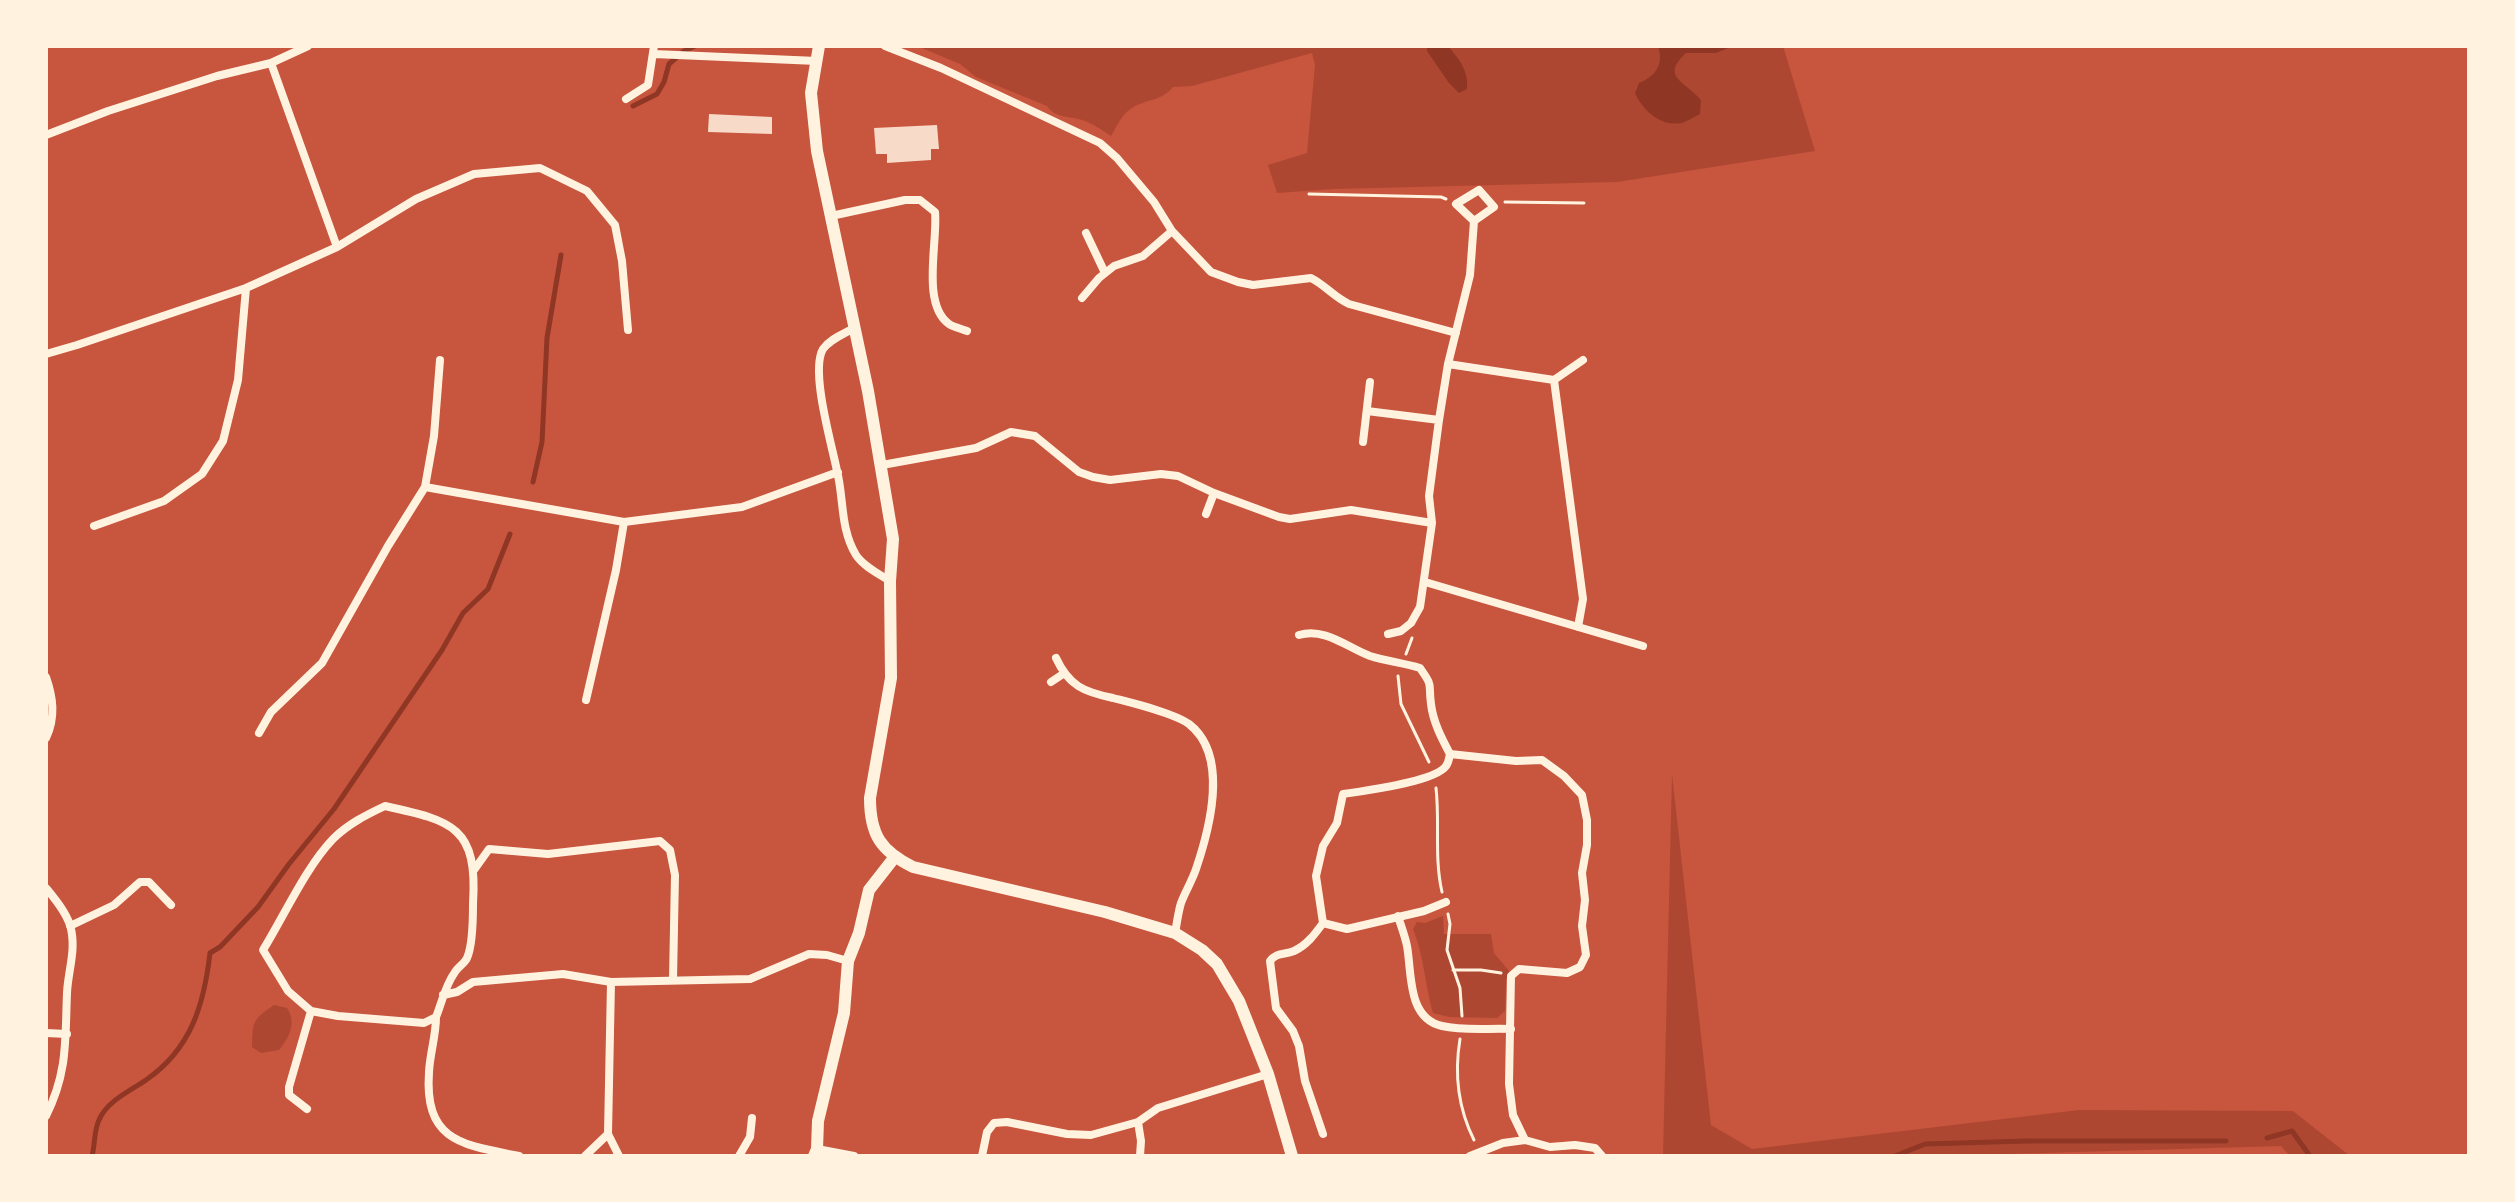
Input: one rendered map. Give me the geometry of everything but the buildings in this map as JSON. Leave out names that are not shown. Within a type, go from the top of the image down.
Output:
[{"type":"street","points":[[46,135],[204,80],[271,63],[308,46]]},
{"type":"street","points":[[819,46],[811,93],[822,182],[882,465],[893,539],[891,678],[874,765],[870,806],[881,846],[894,858],[913,867],[1105,912],[1175,933],[1202,950],[1217,964],[1239,1001],[1268,1074],[1292,1156]]},
{"type":"street","points":[[885,46],[941,68],[1100,143],[1117,158],[1143,193],[1154,202],[1172,231],[1211,272],[1253,285],[1311,278],[1349,304],[1456,333]]},
{"type":"street","points":[[626,99],[648,85],[654,50],[668,55],[817,61]]},
{"type":"street","points":[[271,63],[337,247]]},
{"type":"street","points":[[46,354],[246,288],[337,247],[416,199],[474,174],[540,168],[587,191],[615,225],[622,261],[628,330]]},
{"type":"street","points":[[1479,190],[1494,207],[1474,221],[1456,204],[1479,190]]},
{"type":"street","points":[[831,216],[905,200],[920,200],[928,206],[935,212],[937,230],[934,302],[948,324],[967,331]]},
{"type":"street","points":[[1388,634],[1401,631],[1411,623],[1420,607],[1432,523],[1429,496],[1439,420],[1448,364],[1470,275],[1474,221]]},
{"type":"street","points":[[1082,298],[1114,266],[1143,256],[1172,231]]},
{"type":"street","points":[[1086,233],[1105,273]]},
{"type":"street","points":[[94,526],[164,501],[202,474],[223,441],[238,380],[246,288]]},
{"type":"street","points":[[854,328],[822,350],[819,370],[829,441],[838,472],[848,539],[858,557],[890,581]]},
{"type":"street","points":[[259,733],[271,712],[322,663],[425,487],[434,436],[440,360]]},
{"type":"street","points":[[1448,364],[1554,380],[1583,360]]},
{"type":"street","points":[[1554,380],[1583,599],[1578,627]]},
{"type":"street","points":[[1363,442],[1370,382]]},
{"type":"street","points":[[1367,411],[1439,420]]},
{"type":"street","points":[[882,465],[976,448],[1011,432],[1035,436],[1079,472],[1093,477],[1110,480],[1161,474],[1178,476],[1214,493],[1290,519],[1351,510],[1432,523]]},
{"type":"street","points":[[425,487],[624,522],[742,507],[838,472]]},
{"type":"street","points":[[1206,514],[1214,493]]},
{"type":"street","points":[[586,700],[624,522]]},
{"type":"street","points":[[1425,582],[1643,646]]},
{"type":"street","points":[[1299,635],[1307,632],[1322,635],[1367,655],[1420,668],[1431,683],[1435,723],[1450,754],[1446,767],[1435,775],[1343,794],[1337,823],[1323,846],[1316,876],[1323,923],[1311,940],[1295,950],[1275,955],[1270,961],[1276,1008],[1293,1031],[1299,1046],[1305,1081],[1323,1134]]},
{"type":"street","points":[[1056,658],[1063,674],[1078,687],[1097,695],[1144,705],[1189,724],[1210,751],[1213,786],[1209,817],[1196,868],[1180,905],[1175,933]]},
{"type":"street","points":[[1051,682],[1063,674]]},
{"type":"street","points":[[46,677],[52,693],[53,711],[46,738]]},
{"type":"street","points":[[1450,754],[1516,761],[1542,760],[1564,776],[1582,795],[1587,820],[1582,873],[1585,900],[1582,926],[1586,955],[1580,967],[1567,973],[1519,969],[1511,976],[1509,1084],[1513,1115],[1525,1140]]},
{"type":"street","points":[[436,1017],[424,1023],[311,1011],[288,991],[263,950],[315,862],[333,839],[359,819],[385,806],[445,822],[466,841],[474,870],[472,928],[467,959],[455,970],[436,1017],[429,1072],[431,1113],[453,1140],[467,1146],[519,1156]]},
{"type":"street","points":[[474,870],[489,849],[548,854],[660,841],[670,850],[675,875],[673,980]]},
{"type":"street","points":[[854,1156],[816,1152],[818,1121],[844,1013],[848,961],[859,933],[869,890],[894,858]]},
{"type":"street","points":[[70,926],[114,905],[140,882],[149,882],[171,905]]},
{"type":"street","points":[[46,888],[70,926],[73,957],[67,990],[67,1034],[58,1091],[46,1116]]},
{"type":"street","points":[[1323,923],[1347,929],[1424,911],[1446,902]]},
{"type":"street","points":[[1398,916],[1407,945],[1413,994],[1420,1013],[1428,1021],[1443,1027],[1511,1029]]},
{"type":"street","points":[[443,995],[457,992],[473,982],[563,974],[611,982],[750,979],[809,954],[848,961]]},
{"type":"street","points":[[611,982],[608,1134],[619,1156]]},
{"type":"street","points":[[307,1109],[289,1095],[289,1087],[311,1011]]},
{"type":"street","points":[[46,1033],[67,1034]]},
{"type":"street","points":[[982,1156],[987,1132],[994,1123],[1007,1122],[1067,1134],[1091,1135],[1138,1122],[1158,1108],[1268,1074]]},
{"type":"street","points":[[739,1156],[750,1137],[752,1118]]},
{"type":"street","points":[[1138,1122],[1140,1156]]},
{"type":"street","points":[[585,1156],[608,1134]]},
{"type":"street","points":[[1470,1156],[1503,1143],[1525,1140],[1550,1147],[1575,1145],[1595,1148],[1602,1156]]},
{"type":"path","points":[[1309,194],[1441,197],[1456,204]]},
{"type":"path","points":[[1494,207],[1506,201],[1584,203]]},
{"type":"path","points":[[1411,623],[1414,634],[1399,673],[1398,687],[1401,704],[1435,775],[1439,827],[1436,850],[1450,924],[1447,950],[1460,988],[1463,1021]]},
{"type":"path","points":[[1453,970],[1481,970],[1511,976]]},
{"type":"path","points":[[1460,1034],[1457,1087],[1463,1115],[1478,1147]]},
{"type":"shaded area","points":[[917,46],[1783,46],[1815,151],[1617,182],[1277,193],[1268,165],[1307,153],[1315,65],[1312,53],[1192,86],[1173,87],[1164,95],[1128,111],[1111,136],[1089,123],[1058,115],[1047,106],[976,77],[960,64]]},
{"type":"shaded area","points":[[1427,46],[1448,46],[1465,71],[1467,89],[1459,93],[1449,83],[1427,51]]},
{"type":"shaded area","points":[[1658,46],[1733,46],[1716,53],[1686,53],[1679,61],[1675,73],[1701,100],[1700,114],[1682,123],[1660,120],[1643,106],[1635,93],[1639,83],[1657,69],[1660,58]]},
{"type":"shaded area","points":[[1672,774],[1711,1125],[1752,1149],[2079,1110],[2293,1111],[2350,1156],[2290,1156],[2281,1146],[1942,1156],[1663,1156]]},
{"type":"shaded area","points":[[1443,916],[1444,934],[1491,934],[1494,953],[1509,971],[1505,1011],[1497,1018],[1449,1017],[1433,1013],[1413,929],[1417,922],[1425,923]]},
{"type":"shaded area","points":[[274,1005],[287,1008],[291,1019],[290,1030],[279,1050],[261,1053],[252,1047],[254,1026],[261,1014]]},
{"type":"waterway","points":[[633,106],[657,94],[669,64],[695,46]]},
{"type":"waterway","points":[[533,482],[542,442],[547,338],[561,255]]},
{"type":"waterway","points":[[92,1156],[96,1128],[103,1113],[113,1102],[161,1068],[184,1040],[199,1008],[210,953],[220,947],[258,907],[334,809],[442,650],[463,613],[488,589],[510,534]]},
{"type":"waterway","points":[[2267,1138],[2292,1131],[2310,1156]]},
{"type":"waterway","points":[[1895,1156],[1925,1144],[2226,1141]]}]
